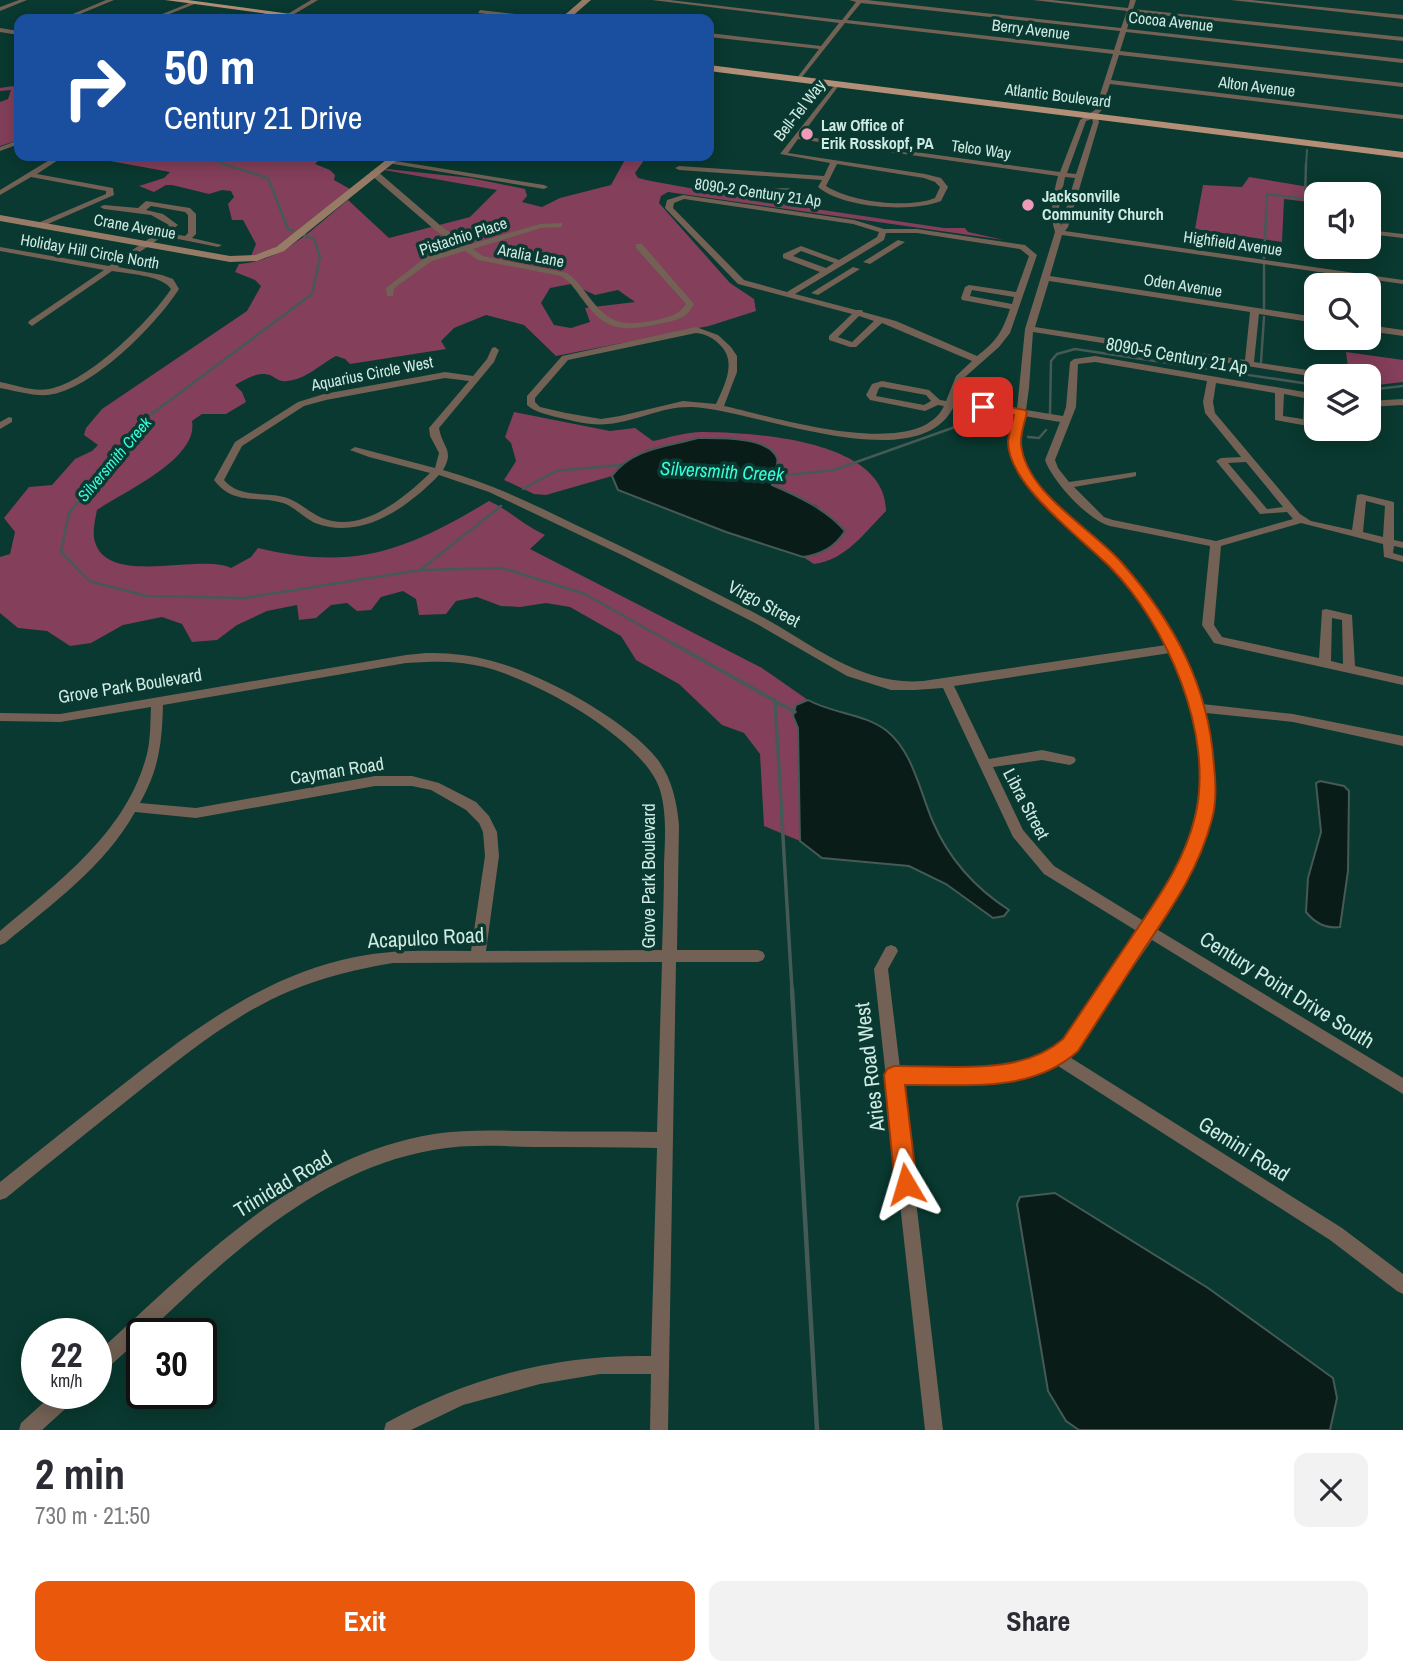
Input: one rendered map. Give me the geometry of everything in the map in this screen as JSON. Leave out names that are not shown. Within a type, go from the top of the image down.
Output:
[{"type":"main road","points":[[169,0],[280,14]]},
{"type":"main road","name":"Atlantic Boulevard","points":[[714,69],[1403,155]]},
{"type":"street","points":[[0,9],[24,0]]},
{"type":"street","points":[[76,14],[111,0]]},
{"type":"street","points":[[291,14],[315,0]]},
{"type":"street","points":[[571,14],[587,0]]},
{"type":"street","name":"Berry Avenue","points":[[656,0],[1403,85]]},
{"type":"street","name":"Cocoa Avenue","points":[[852,0],[1403,61]]},
{"type":"street","points":[[799,79],[860,0]]},
{"type":"street","points":[[1036,0],[1403,39]]},
{"type":"street","points":[[1059,232],[1055,225],[1056,200],[1063,174],[1083,120],[1098,111],[1133,0]]},
{"type":"street","points":[[1234,0],[1403,17]]},
{"type":"street","points":[[166,14],[194,3]]},
{"type":"street","points":[[480,12],[497,14]]},
{"type":"street","points":[[714,36],[823,48]]},
{"type":"street","name":"Alton Avenue","points":[[1108,82],[1403,117]]},
{"type":"street","name":"Bell-Tel Way","points":[[834,163],[783,154],[837,84]]},
{"type":"street","points":[[894,1075],[1010,1074],[1034,1068],[1057,1057],[1070,1045],[1184,875],[1204,817],[1207,762],[1199,708],[1191,683],[1174,648],[1155,615],[1116,564],[1051,506],[1032,482],[1020,461],[1014,442],[1020,416],[1029,329],[1097,122],[1094,115]]},
{"type":"street","name":"Telco Way","points":[[795,137],[1080,177]]},
{"type":"street","points":[[0,193],[51,161]]},
{"type":"street","points":[[374,173],[390,161]]},
{"type":"street","points":[[404,161],[544,187]]},
{"type":"street","points":[[672,176],[685,161]]},
{"type":"street","points":[[834,163],[932,177],[944,187],[929,205],[906,205],[831,194],[823,181],[834,163]]},
{"type":"street","points":[[679,168],[823,181]]},
{"type":"street","name":"Crane Avenue","points":[[0,218],[239,260],[265,256],[300,234],[374,173]]},
{"type":"street","name":"Aralia Lane","points":[[374,173],[465,248],[491,262],[572,278],[599,317],[614,325],[646,325],[685,313],[690,304],[639,246]]},
{"type":"street","points":[[28,174],[110,190],[110,195],[41,225]]},
{"type":"street","points":[[0,185],[10,187]]},
{"type":"street","name":"8090-2 Century 21 Ap","points":[[719,407],[736,368],[735,358],[729,347],[716,336],[696,330],[565,358],[530,398],[530,403],[537,409],[600,422],[683,404],[719,407],[871,438],[918,431],[945,414],[960,378],[1000,343],[1016,307],[1033,256],[1027,249],[917,231],[883,231],[855,222],[688,197],[676,198],[667,205],[734,278],[751,287],[881,319],[978,360]]},
{"type":"street","points":[[138,212],[149,203],[187,210],[192,214],[193,228],[192,234],[186,239]]},
{"type":"street","points":[[33,323],[174,225],[170,220],[138,212],[104,208]]},
{"type":"street","name":"Pistachio Place","points":[[390,294],[390,288],[394,284],[429,259],[540,226],[559,225]]},
{"type":"street","points":[[787,295],[881,238],[883,231]]},
{"type":"street","name":"Highfield Avenue","points":[[1059,232],[1403,282]]},
{"type":"street","points":[[1381,233],[1403,236]]},
{"type":"street","points":[[162,234],[218,245]]},
{"type":"street","points":[[867,262],[901,242]]},
{"type":"street","points":[[870,245],[886,251]]},
{"type":"street","points":[[826,271],[786,256],[801,248],[840,263]]},
{"type":"street","name":"Holiday Hill Circle North","points":[[0,249],[159,277],[174,284],[174,291],[151,323],[75,382],[54,391],[40,392],[0,385]]},
{"type":"street","points":[[815,293],[856,269]]},
{"type":"street","points":[[815,277],[831,284]]},
{"type":"street","name":"Oden Avenue","points":[[1045,278],[1304,318]]},
{"type":"street","points":[[1016,307],[965,298],[969,287],[1020,295]]},
{"type":"street","points":[[1249,363],[1255,310]]},
{"type":"street","points":[[859,312],[832,338],[853,345],[881,319]]},
{"type":"street","points":[[1029,329],[1304,372]]},
{"type":"street","points":[[1381,330],[1403,333]]},
{"type":"street","points":[[438,471],[444,458],[443,451],[433,435],[434,428],[491,359],[495,350]]},
{"type":"street","name":"8090-5 Century 21 Ap","points":[[1216,544],[1110,523],[1089,510],[1066,485],[1053,468],[1051,460],[1052,450],[1072,407],[1074,362],[1083,359],[1304,396]]},
{"type":"street","name":"Aquarius Circle West","points":[[438,471],[393,510],[380,517],[349,525],[320,521],[290,502],[232,492],[219,480],[237,443],[301,404],[324,397],[445,375],[474,379]]},
{"type":"street","points":[[1212,380],[1208,402],[1210,413],[1300,520]]},
{"type":"street","points":[[937,402],[929,393],[882,384],[875,386],[871,395],[873,398],[925,408],[937,402],[948,404],[957,410],[1020,416],[1065,424]]},
{"type":"street","points":[[1280,391],[1278,418],[1304,422]]},
{"type":"street","points":[[1381,403],[1403,402]]},
{"type":"street","points":[[0,426],[9,420]]},
{"type":"street","name":"Virgo Street","points":[[355,450],[382,459],[438,471],[492,490],[726,603],[865,678],[884,684],[909,687],[947,684],[1174,648]]},
{"type":"street","points":[[1248,458],[1222,461],[1264,512],[1290,509]]},
{"type":"street","points":[[1066,485],[1132,474]]},
{"type":"street","points":[[1357,535],[1361,498],[1390,504],[1388,555],[1403,558]]},
{"type":"street","points":[[1403,545],[1300,520],[1216,544],[1208,625],[1218,640],[1227,643],[1403,681]]},
{"type":"street","points":[[1325,664],[1326,613],[1348,618],[1349,669]]},
{"type":"street","name":"Grove Park Boulevard","points":[[2,719],[61,718],[418,658],[452,658],[485,663],[532,681],[630,739],[652,761],[661,776],[671,805],[672,825],[659,1430]]},
{"type":"street","name":"Libra Street","points":[[947,684],[1018,833],[1041,862],[1064,881],[1148,930]]},
{"type":"street","points":[[0,939],[72,879],[106,841],[131,807],[151,762],[156,741],[157,701]]},
{"type":"street","points":[[1199,708],[1293,718],[1403,741]]},
{"type":"street","points":[[985,764],[1042,755],[1070,760]]},
{"type":"street","name":"Cayman Road","points":[[131,807],[196,813],[374,781],[412,781],[434,786],[471,806],[484,820],[490,832],[492,856],[478,955]]},
{"type":"street","name":"Century Point Drive South","points":[[1148,930],[1403,1087]]},
{"type":"street","name":"Aries Road West","points":[[891,951],[881,969],[934,1430]]},
{"type":"street","name":"Acapulco Road","points":[[0,1192],[214,1024],[282,986],[319,971],[363,960],[478,955],[758,956]]},
{"type":"street","name":"Gemini Road","points":[[1057,1057],[1336,1234],[1403,1285]]},
{"type":"street","name":"Trinidad Road","points":[[112,1352],[235,1241],[309,1190],[385,1155],[429,1143],[466,1138],[666,1140]]},
{"type":"street","points":[[393,1430],[461,1397],[531,1376],[594,1366],[661,1365]]},
{"type":"street","points":[[27,1430],[50,1409]]},
{"type":"shaded area","points":[[14,87],[14,142],[0,146],[0,102],[8,99],[11,90],[0,91],[0,88]]},
{"type":"shaded area","points":[[110,161],[318,161],[315,164],[330,170],[335,175],[334,180],[350,189],[272,250],[251,256],[256,244],[243,220],[232,220],[228,204],[234,197],[231,191],[222,190],[209,194],[166,185],[154,192],[139,186],[164,178],[170,172]]},
{"type":"shaded area","points":[[624,161],[643,161],[635,173],[638,178],[651,181],[755,200],[944,228],[965,228],[968,232],[1004,240],[668,192],[661,196],[659,203],[730,283],[754,299],[756,311],[709,326],[556,356],[524,325],[486,315],[454,328],[441,341],[446,349],[350,364],[336,356],[307,375],[287,381],[280,381],[267,374],[253,376],[235,385],[246,402],[226,414],[202,414],[192,421],[191,435],[172,461],[97,510],[95,542],[103,555],[118,563],[136,566],[217,564],[231,568],[251,557],[258,548],[292,555],[351,556],[405,544],[489,501],[545,535],[530,549],[762,668],[808,700],[796,705],[793,716],[798,728],[800,841],[764,826],[760,754],[744,733],[722,725],[679,684],[636,660],[621,636],[570,607],[546,603],[520,607],[501,606],[477,597],[456,601],[446,614],[419,615],[416,599],[403,591],[381,597],[371,610],[357,611],[347,603],[331,605],[316,618],[299,620],[297,605],[267,611],[237,625],[217,640],[192,642],[182,624],[162,617],[123,625],[91,643],[70,646],[47,631],[18,628],[0,613],[0,557],[10,554],[15,532],[4,518],[29,487],[52,485],[75,459],[98,445],[84,435],[86,428],[102,409],[247,311],[261,286],[255,280],[235,272],[239,264],[270,257],[284,250],[348,200],[389,238],[470,217],[497,190],[384,170],[387,169],[471,178],[525,189],[527,196],[522,202],[542,207],[560,198],[611,185]],"holes":[[[571,284],[595,295],[618,290],[635,302],[585,308],[590,322],[571,328],[554,325],[541,303],[550,288]]]},
{"type":"shaded area","points":[[1249,177],[1304,186],[1304,201],[1284,199],[1282,242],[1195,229],[1203,185],[1242,187]]},
{"type":"shaded area","points":[[1346,352],[1403,360],[1403,382],[1381,385],[1381,364],[1348,364]]},
{"type":"shaded area","points":[[514,412],[610,431],[635,428],[653,441],[686,433],[706,432],[756,435],[816,445],[843,455],[865,469],[880,487],[886,511],[845,551],[814,564],[803,557],[816,555],[838,522],[824,516],[817,506],[772,485],[771,477],[778,463],[698,438],[647,450],[620,465],[612,476],[546,495],[534,494],[504,480],[516,461],[511,443],[505,437]]},
{"type":"water","points":[[708,187],[763,190],[755,200],[699,190]]},
{"type":"water","points":[[769,189],[789,189],[804,197],[799,207],[760,201]]},
{"type":"water","points":[[698,438],[753,442],[772,451],[777,458],[777,464],[772,485],[821,510],[845,531],[827,549],[803,557],[726,532],[618,490],[612,476],[630,460],[651,450]]},
{"type":"water","points":[[808,700],[878,725],[896,740],[910,761],[939,836],[964,872],[1009,910],[1004,916],[993,918],[946,884],[909,866],[822,858],[800,841],[798,728],[793,716],[796,705]]},
{"type":"water","points":[[1320,781],[1344,786],[1349,791],[1348,871],[1340,927],[1321,924],[1306,912],[1308,878],[1321,832],[1316,783]]},
{"type":"water","points":[[1055,1193],[1208,1288],[1333,1378],[1337,1398],[1330,1430],[1079,1430],[1066,1421],[1048,1391],[1017,1204],[1020,1197]]},
{"type":"waterway","points":[[1306,166],[1307,150]]},
{"type":"waterway","name":"Silversmith Creek","points":[[217,161],[225,165]]},
{"type":"waterway","points":[[1264,258],[1267,194],[1305,199],[1306,164]]},
{"type":"waterway","name":"Silversmith Creek","points":[[225,165],[268,178],[288,229],[314,239],[320,257],[312,294],[149,416],[69,513],[61,552],[89,581],[147,596],[245,598],[420,570],[501,506]]},
{"type":"waterway","points":[[1264,265],[1264,308]]},
{"type":"waterway","points":[[1261,362],[1264,317]]},
{"type":"waterway","name":"Silversmith Creek","points":[[1050,414],[1051,361],[1057,354],[1075,349],[1304,383]]},
{"type":"waterway","name":"Silversmith Creek","points":[[1381,389],[1403,386]]},
{"type":"waterway","name":"Silversmith Creek","points":[[771,477],[834,470],[955,427],[1001,433]]},
{"type":"waterway","name":"Silversmith Creek","points":[[1028,437],[1039,438],[1046,430]]},
{"type":"waterway","name":"Silversmith Creek","points":[[523,489],[556,471],[620,465]]},
{"type":"waterway","points":[[423,570],[502,568],[585,594],[677,646]]},
{"type":"waterway","points":[[674,644],[795,712]]},
{"type":"waterway","points":[[775,701],[792,990]]},
{"type":"waterway","points":[[792,989],[817,1430]]},
{"type":"place","name":"Law Office of Erik Rosskopf, PA","points":[[807,134]]},
{"type":"place","name":"Jacksonville Community Church","points":[[1028,205]]},
{"type":"route","points":[[906,1184],[894,1075],[1010,1074],[1034,1068],[1057,1057],[1070,1045],[1184,875],[1204,817],[1208,789],[1205,737],[1199,708],[1191,683],[1155,615],[1116,564],[1051,506],[1032,482],[1020,461],[1014,442],[1021,412],[983,407]]}]
